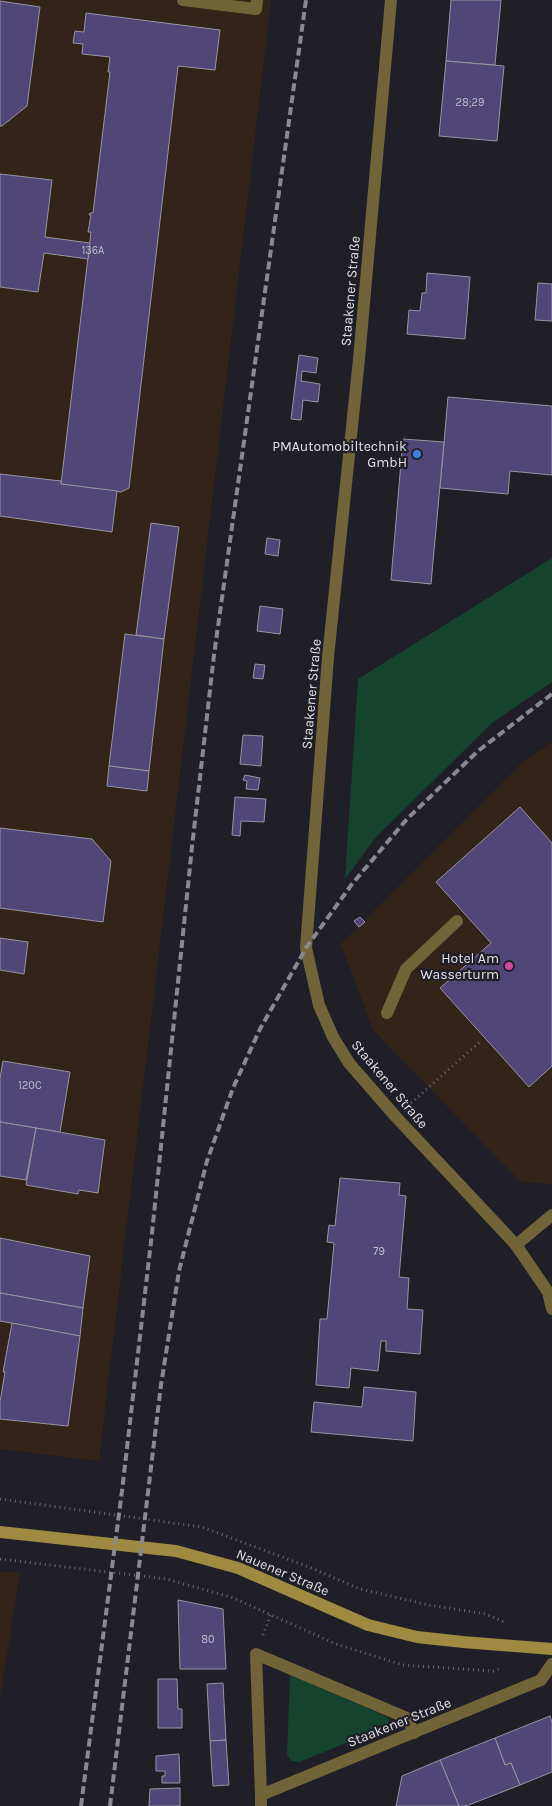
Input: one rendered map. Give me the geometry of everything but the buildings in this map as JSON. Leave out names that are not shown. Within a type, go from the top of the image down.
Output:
[{"type":"street","points":[[184,0],[256,9],[257,0]]},
{"type":"street","name":"Staakener Straße","points":[[391,0],[359,359],[328,657],[306,948],[320,1005],[333,1037],[349,1063],[396,1117],[516,1245],[548,1292],[552,1309]]},
{"type":"street","points":[[387,1013],[406,969],[457,921]]},
{"type":"street","points":[[516,1245],[552,1215]]},
{"type":"street","name":"Nauener Straße","points":[[0,1532],[176,1551],[238,1568],[376,1627],[418,1637],[552,1649]]},
{"type":"street","points":[[261,1800],[256,1654],[407,1718],[414,1732]]},
{"type":"street","name":"Staakener Straße","points":[[261,1800],[414,1732],[541,1680],[552,1664]]},
{"type":"path","points":[[396,1117],[482,1040]]},
{"type":"path","points":[[0,1560],[166,1579],[231,1597],[336,1644],[403,1665],[493,1671],[510,1666]]},
{"type":"shaded area","points":[[0,0],[271,0],[99,1461],[0,1449]]},
{"type":"shaded area","points":[[552,742],[552,1183],[550,1184],[521,1182],[373,1030],[341,944],[523,762]]},
{"type":"shaded area","points":[[0,1571],[20,1573],[0,1698]]},
{"type":"green space","points":[[552,558],[552,682],[492,723],[376,837],[345,879],[358,679]]},
{"type":"green space","points":[[290,1676],[383,1715],[388,1718],[391,1724],[299,1762],[291,1761],[287,1754]]},
{"type":"railway","points":[[81,1806],[122,1491],[152,1233],[214,655],[306,0]]},
{"type":"railway","points":[[110,1806],[161,1385],[179,1271],[207,1161],[233,1088],[260,1029],[306,948],[352,884],[407,819],[478,751],[552,694]]},
{"type":"place","name":"PMAutomobiltechnik GmbH","points":[[417,454]]},
{"type":"place","name":"Hotel Am Wasserturm","points":[[509,966]]}]
